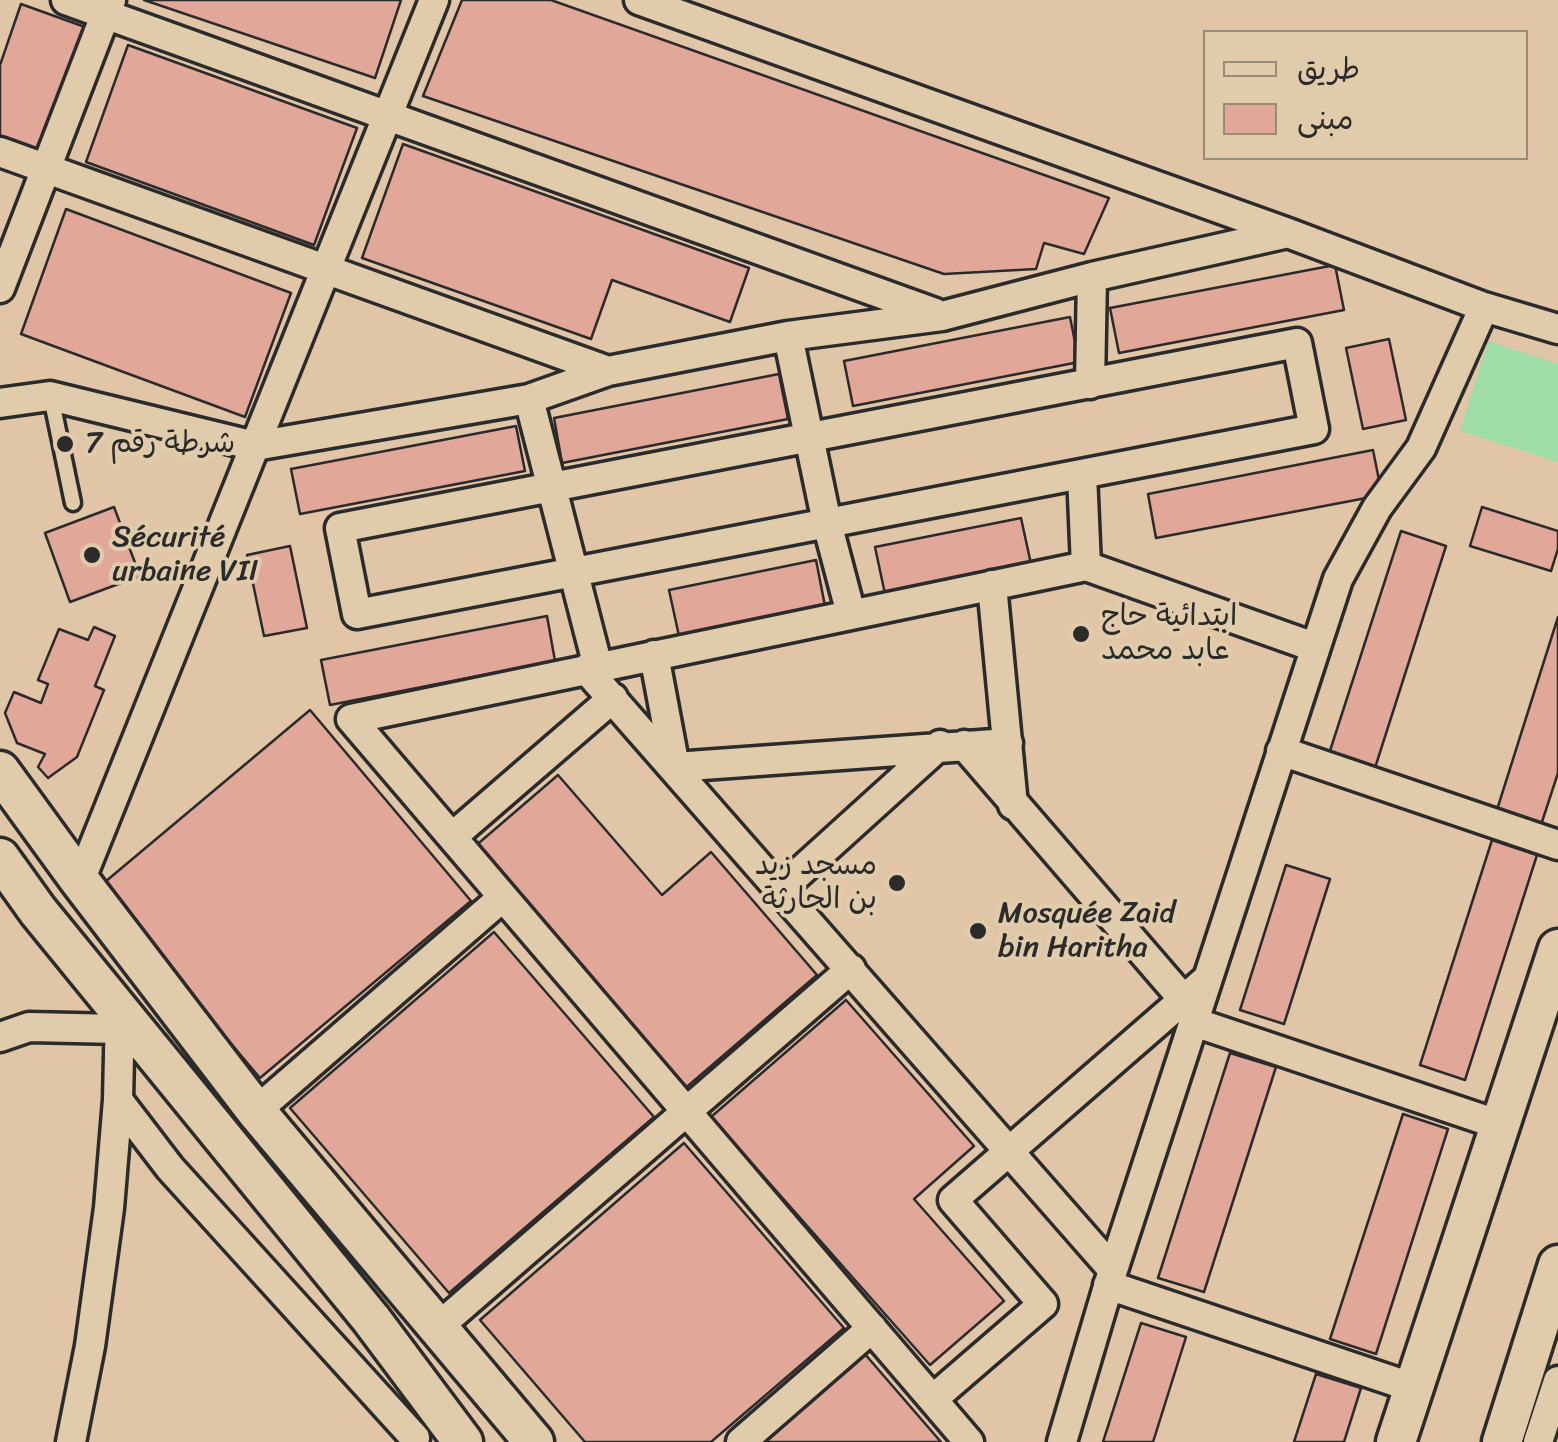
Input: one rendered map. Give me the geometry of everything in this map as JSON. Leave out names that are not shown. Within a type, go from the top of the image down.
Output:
[{"type":"main road","points":[[0,771],[256,1111],[534,1442]]},
{"type":"main road","points":[[0,858],[120,1020],[429,1393],[463,1442]]},
{"type":"main road","points":[[1396,1442],[1558,948]]},
{"type":"main road","points":[[1502,1442],[1558,1265]]},
{"type":"street","points":[[66,0],[108,7],[387,116],[942,316]]},
{"type":"street","points":[[80,881],[434,0]]},
{"type":"street","points":[[639,0],[1484,307],[1558,329]]},
{"type":"street","points":[[0,288],[108,7]]},
{"type":"street","points":[[0,152],[608,371]]},
{"type":"street","points":[[0,403],[50,396],[255,446],[529,398],[608,371],[788,336],[942,316],[1288,233]]},
{"type":"street","points":[[1090,384],[1092,277]]},
{"type":"street","points":[[1062,1442],[1189,1011],[1208,979],[1338,579],[1377,508],[1421,448],[1484,307]]},
{"type":"street","points":[[788,336],[827,523],[851,614]]},
{"type":"street","points":[[1297,344],[1314,429],[357,614],[340,528],[808,438],[1297,344]]},
{"type":"street","points":[[529,398],[574,572],[592,668],[612,698],[1010,1151],[1111,1277],[1414,1388]]},
{"type":"street","points":[[1082,474],[1086,566]]},
{"type":"street","points":[[970,1442],[351,719],[1086,566],[1314,647]]},
{"type":"street","points":[[992,585],[1014,805]]},
{"type":"street","points":[[654,655],[675,767]]},
{"type":"street","points":[[452,838],[612,698]]},
{"type":"street","points":[[675,767],[1008,743]]},
{"type":"street","points":[[952,745],[1014,805],[1189,1011],[1500,1125]]},
{"type":"street","points":[[781,889],[952,745]]},
{"type":"street","points":[[1281,751],[1558,844]]},
{"type":"street","points":[[256,1111],[503,897]]},
{"type":"street","points":[[438,1327],[850,969]]},
{"type":"street","points":[[933,1400],[1043,1304],[953,1200],[1189,1011]]},
{"type":"street","points":[[0,1037],[29,1027],[120,1020],[109,1208],[90,1346],[71,1442]]},
{"type":"street","points":[[118,1100],[170,1168],[414,1440]]},
{"type":"street","points":[[741,1442],[872,1328]]},
{"type":"street","points":[[1538,1442],[1558,1380]]},
{"type":"street","points":[[414,1440],[429,1393]]},
{"type":"lane","points":[[50,396],[73,503]]},
{"type":"green space","points":[[1488,341],[1558,364],[1558,462],[1460,431]]},
{"type":"building","points":[[144,0],[401,0],[375,78]]},
{"type":"building","points":[[462,0],[551,0],[1109,198],[1084,254],[1044,243],[1036,269],[944,274],[423,96]]},
{"type":"building","points":[[21,4],[85,27],[40,153],[0,138],[0,65]]},
{"type":"building","points":[[128,45],[357,128],[314,245],[86,162]]},
{"type":"building","points":[[403,144],[749,268],[730,322],[612,280],[591,339],[362,258]]},
{"type":"building","points":[[66,209],[291,293],[245,417],[21,334]]},
{"type":"building","points":[[1335,265],[1344,310],[1119,353],[1110,308]]},
{"type":"building","points":[[1070,317],[1079,362],[853,406],[844,361]]},
{"type":"building","points":[[1389,339],[1406,420],[1363,429],[1346,348]]},
{"type":"building","points":[[779,374],[788,419],[562,463],[554,418]]},
{"type":"building","points":[[516,426],[525,471],[300,514],[291,469]]},
{"type":"building","points":[[1373,450],[1382,495],[1156,538],[1148,494]]},
{"type":"building","name":"Sécurité urbaine VII","points":[[114,507],[140,576],[70,602],[45,533]]},
{"type":"building","points":[[1482,507],[1558,531],[1558,549],[1551,571],[1470,546]]},
{"type":"building","points":[[1021,518],[1031,564],[885,594],[875,547]]},
{"type":"building","points":[[1401,531],[1446,546],[1374,771],[1328,757]]},
{"type":"building","points":[[290,546],[307,628],[264,636],[247,555]]},
{"type":"building","points":[[816,560],[825,606],[679,636],[669,590]]},
{"type":"building","points":[[547,616],[555,661],[330,705],[321,660]]},
{"type":"building","points":[[1558,617],[1558,773],[1539,831],[1495,816]]},
{"type":"building","points":[[94,627],[115,636],[95,686],[104,690],[77,757],[48,778],[38,767],[45,754],[17,743],[5,713],[14,692],[41,703],[48,684],[38,680],[59,629],[88,640]]},
{"type":"building","points":[[310,710],[471,901],[260,1078],[99,887]]},
{"type":"building","points":[[558,775],[662,895],[711,852],[817,975],[682,1091],[473,848]]},
{"type":"building","points":[[1492,840],[1537,855],[1465,1080],[1420,1065]]},
{"type":"building","points":[[1286,865],[1330,879],[1284,1024],[1240,1010]]},
{"type":"building","points":[[494,932],[654,1117],[449,1293],[290,1108]]},
{"type":"building","points":[[846,1000],[974,1146],[914,1199],[1004,1301],[930,1365],[711,1117]]},
{"type":"building","points":[[1230,1053],[1276,1067],[1204,1292],[1158,1278]]},
{"type":"building","points":[[1403,1114],[1448,1129],[1376,1354],[1330,1339]]},
{"type":"building","points":[[684,1143],[844,1328],[711,1442],[585,1442],[480,1320]]},
{"type":"building","points":[[1141,1323],[1186,1337],[1153,1442],[1103,1442]]},
{"type":"building","points":[[864,1353],[941,1442],[762,1442]]},
{"type":"building","points":[[1316,1374],[1361,1388],[1344,1442],[1294,1442]]},
{"type":"place","name":"شرطة رقم 7","points":[[65,444]]},
{"type":"place","name":"Sécurité urbaine VII","points":[[92,555]]},
{"type":"place","name":"ابتدائية حاج عابد محمد","points":[[1081,634]]},
{"type":"place","name":"مسجد زيد بن الحارثة","points":[[897,883]]},
{"type":"place","name":"Mosquée Zaid bin Haritha","points":[[978,931]]}]
